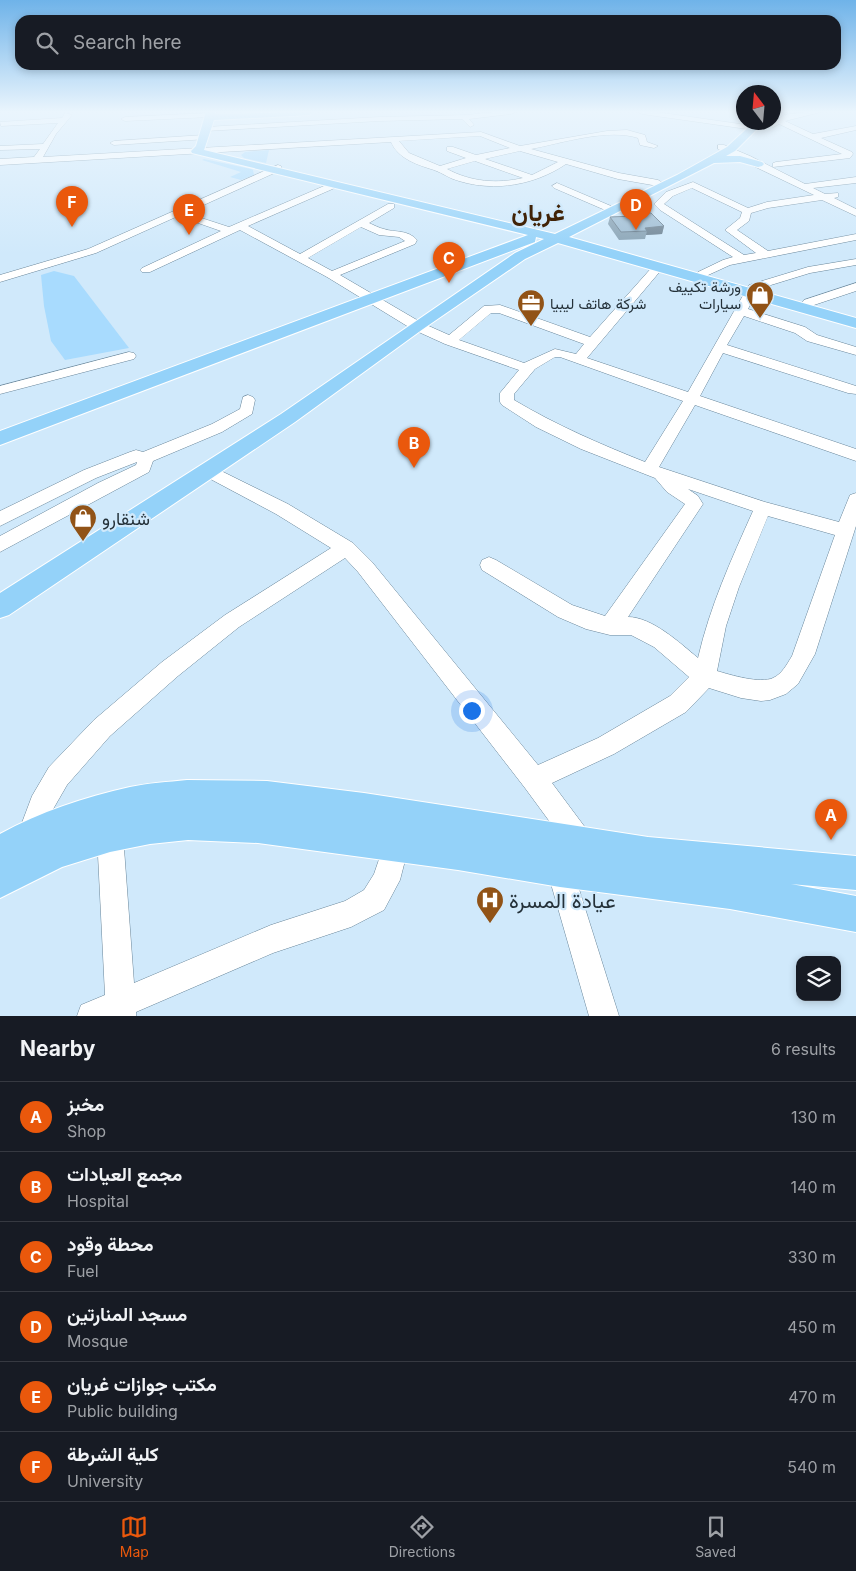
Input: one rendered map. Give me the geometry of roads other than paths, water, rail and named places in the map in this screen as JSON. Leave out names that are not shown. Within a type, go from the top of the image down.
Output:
[{"type":"main road","points":[[244,159],[334,185],[504,226],[586,240],[856,323]]},
{"type":"main road","points":[[0,438],[552,235],[703,159]]},
{"type":"main road","points":[[552,235],[577,228],[681,178],[710,160],[728,159]]},
{"type":"main road","points":[[276,169],[552,235],[658,267],[693,273]]},
{"type":"main road","points":[[504,226],[513,234],[513,250]]},
{"type":"main road","points":[[577,228],[586,240]]},
{"type":"main road","points":[[0,607],[288,418],[417,326],[513,250]]},
{"type":"main road","points":[[752,290],[856,316]]},
{"type":"main road","points":[[9,847],[83,816],[131,803],[197,796],[267,797],[364,809],[648,854],[856,873]]},
{"type":"main road","points":[[0,882],[55,852],[110,834],[150,826],[188,823],[258,826],[560,870],[730,891],[856,914]]},
{"type":"street","points":[[0,169],[4,162],[47,159]]},
{"type":"street","points":[[418,159],[457,178],[482,184],[533,178],[565,161]]},
{"type":"street","points":[[440,169],[473,159]]},
{"type":"street","points":[[475,159],[533,178]]},
{"type":"street","points":[[559,159],[652,185]]},
{"type":"street","points":[[758,159],[776,165],[856,206]]},
{"type":"street","points":[[758,159],[821,196],[856,213]]},
{"type":"street","points":[[776,165],[827,160],[850,169]]},
{"type":"street","points":[[0,280],[92,251],[276,169]]},
{"type":"street","points":[[681,178],[747,211],[767,205],[835,195]]},
{"type":"street","points":[[804,186],[856,180]]},
{"type":"street","points":[[146,270],[235,228],[334,185]]},
{"type":"street","points":[[693,185],[675,191],[660,200],[659,204],[742,259]]},
{"type":"street","points":[[557,186],[608,208]]},
{"type":"street","points":[[301,258],[391,206]]},
{"type":"street","points":[[747,211],[745,219],[730,230],[754,248],[766,254]]},
{"type":"street","points":[[178,213],[235,228],[301,258],[417,326],[450,341],[529,368]]},
{"type":"street","points":[[331,275],[371,249],[412,240],[401,234],[382,233],[360,223]]},
{"type":"street","points":[[371,249],[382,233]]},
{"type":"street","points":[[693,273],[742,259],[856,237]]},
{"type":"street","points":[[781,251],[808,270]]},
{"type":"street","points":[[655,472],[719,346],[752,290],[808,270],[856,262]]},
{"type":"street","points":[[579,360],[592,342],[658,267]]},
{"type":"street","points":[[808,303],[856,287]]},
{"type":"street","points":[[450,341],[492,308],[500,309],[592,342]]},
{"type":"street","points":[[741,311],[800,330],[812,338],[856,351]]},
{"type":"street","points":[[719,346],[853,390]]},
{"type":"street","points":[[845,531],[764,508],[655,472],[586,445],[510,406],[507,402],[507,393],[529,368],[552,353],[559,352],[856,455]]},
{"type":"street","points":[[0,390],[130,356]]},
{"type":"street","points":[[0,519],[90,474],[136,456],[144,458],[217,428],[247,411],[248,400]]},
{"type":"street","points":[[0,545],[104,487],[143,468],[144,458]]},
{"type":"street","points":[[208,470],[282,510],[346,548],[365,567],[534,779],[581,844]]},
{"type":"street","points":[[610,626],[694,504],[692,500],[673,488],[655,472]]},
{"type":"street","points":[[489,565],[565,611],[586,620],[610,626],[633,626],[662,640],[705,677],[730,686],[765,690],[778,687],[791,676],[804,654],[856,499]]},
{"type":"street","points":[[534,779],[606,746],[670,709],[678,704],[705,677],[716,626],[729,587],[764,508]]},
{"type":"street","points":[[9,847],[41,805],[58,776],[102,728],[170,668],[232,621],[346,548]]},
{"type":"street","points":[[110,834],[121,1010]]},
{"type":"street","points":[[92,1016],[121,1010],[271,939],[351,913],[374,900],[386,880],[396,845]]},
{"type":"street","points":[[560,870],[604,1016]]},
{"type":"place","name":"كلية الشرطة","points":[[72,227]]},
{"type":"place","name":"مسجد المنارتين","points":[[636,230]]},
{"type":"place","name":"مكتب جوازات غريان","points":[[189,235]]},
{"type":"place","name":"محطة وقود","points":[[449,283]]},
{"type":"place","name":"ورشة تكييف سيارات","points":[[760,319]]},
{"type":"place","name":"شركة هاتف ليبيا","points":[[531,327]]},
{"type":"place","name":"مجمع العيادات","points":[[414,468]]},
{"type":"place","name":"شنقارو","points":[[83,542]]},
{"type":"place","name":"مخبز","points":[[831,840]]},
{"type":"place","name":"عيادة المسرة","points":[[490,924]]},
{"type":"district","name":"غريان","points":[[538,212]]}]
